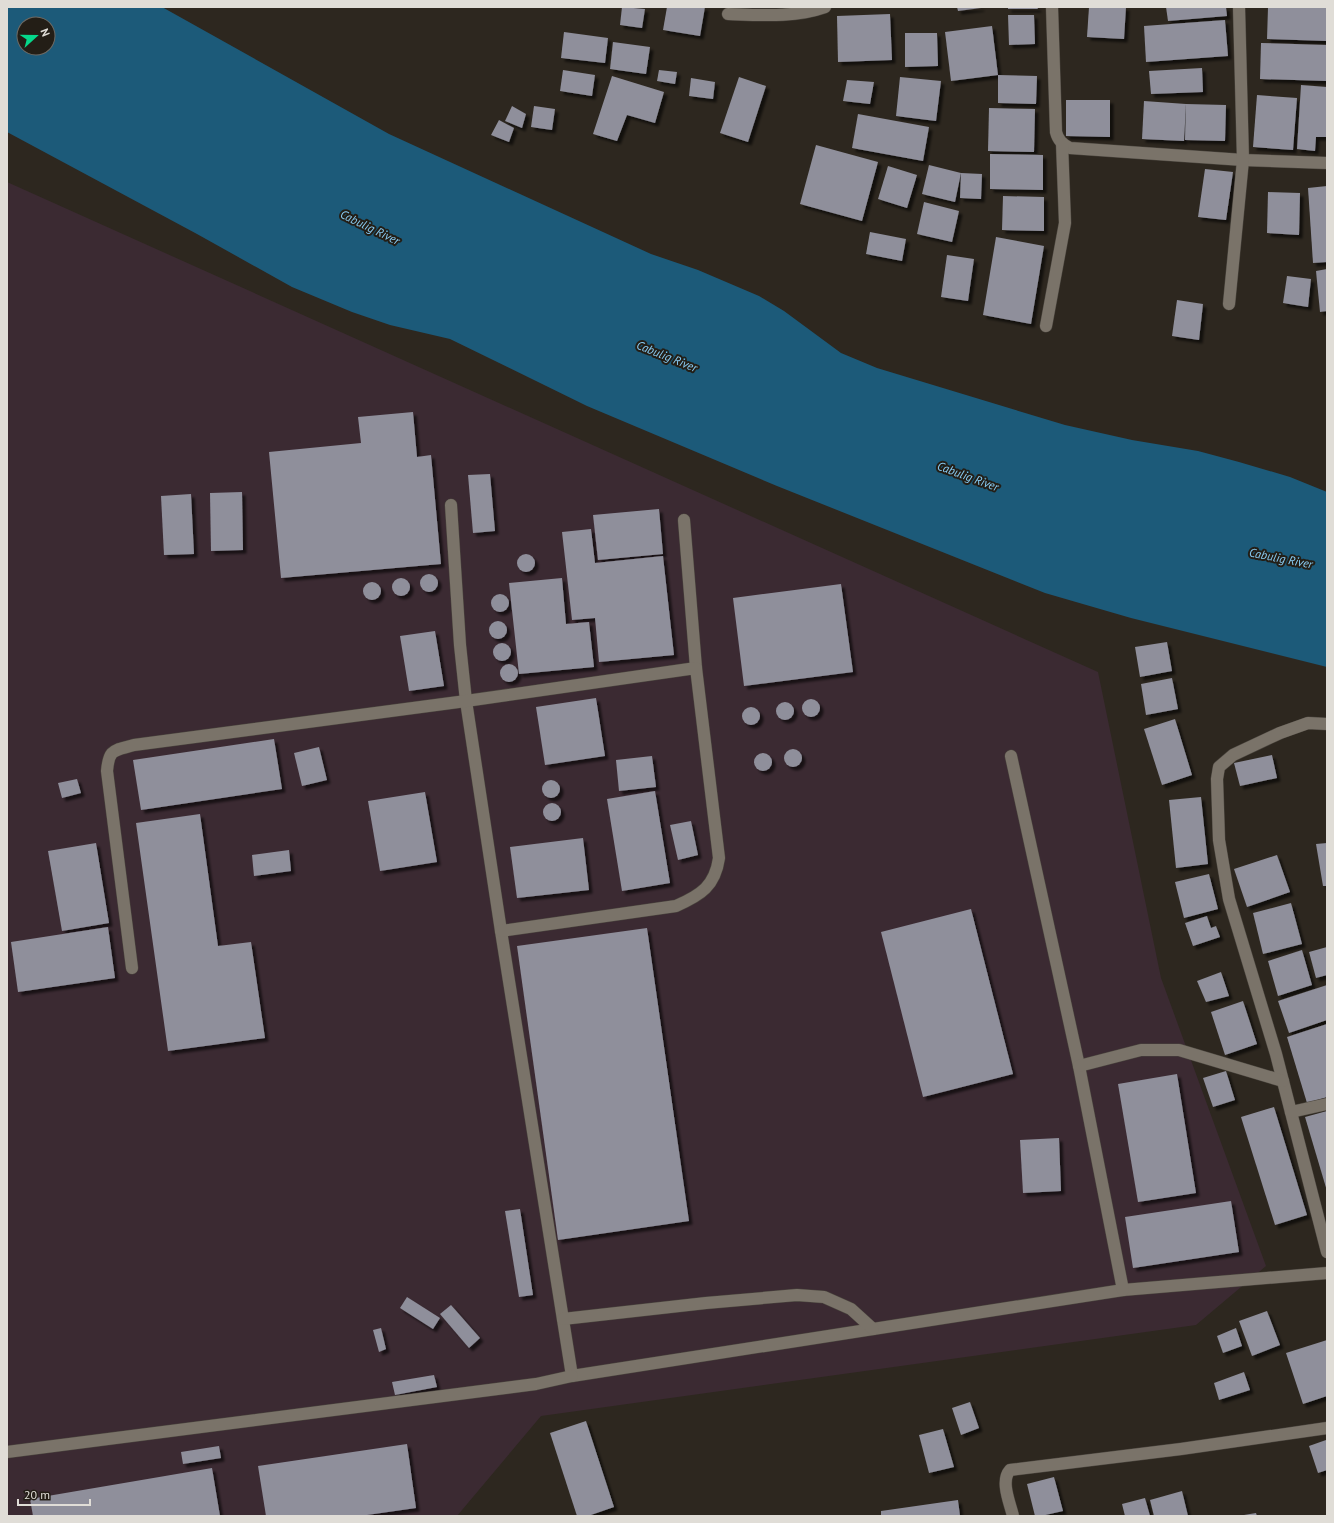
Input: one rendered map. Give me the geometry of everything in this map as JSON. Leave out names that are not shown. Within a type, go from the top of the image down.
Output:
[{"type":"street","points":[[728,14],[785,15],[814,11],[825,7]]},
{"type":"street","points":[[1052,7],[1056,132],[1062,143],[1070,148],[1242,160],[1327,163]]},
{"type":"street","points":[[1229,304],[1242,160],[1239,7]]},
{"type":"street","points":[[1046,326],[1065,223],[1062,143]]},
{"type":"street","points":[[451,504],[460,645],[466,701],[572,1376]]},
{"type":"street","points":[[501,931],[676,906],[692,899],[710,885],[717,871],[719,858],[696,668],[684,520]]},
{"type":"street","points":[[132,968],[107,771],[108,759],[111,753],[134,745],[466,701],[696,668]]},
{"type":"street","points":[[1327,724],[1308,723],[1233,755],[1219,767],[1217,779],[1219,840],[1229,899],[1292,1112],[1327,1252]]},
{"type":"street","points":[[1011,756],[1079,1066],[1124,1290]]},
{"type":"street","points":[[1079,1066],[1141,1050],[1179,1050],[1283,1082]]},
{"type":"street","points":[[1292,1112],[1327,1104]]},
{"type":"street","points":[[7,1452],[536,1384],[572,1376],[1124,1290],[1327,1273]]},
{"type":"street","points":[[563,1319],[706,1303],[797,1295],[824,1297],[851,1309],[873,1329]]},
{"type":"street","points":[[1013,1516],[1005,1480],[1010,1470],[1181,1449],[1327,1428]]},
{"type":"shaded area","points":[[7,182],[1098,672],[1161,978],[1266,1266],[1196,1325],[541,1416],[457,1516],[7,1516]]},
{"type":"water","name":"Cabulig River","points":[[7,7],[162,7],[389,134],[651,254],[698,270],[759,296],[784,311],[841,353],[877,368],[1065,425],[1132,440],[1198,451],[1239,462],[1290,477],[1327,492],[1327,667],[1131,618],[1045,593],[777,486],[587,406],[450,339],[390,325],[352,312],[292,287],[7,132]]},
{"type":"building","points":[[622,7],[645,9],[642,28],[620,25]]},
{"type":"building","points":[[667,7],[705,7],[700,36],[663,30]]},
{"type":"building","points":[[957,7],[981,7],[981,8],[958,11]]},
{"type":"building","points":[[1008,7],[1037,7],[1038,9],[1008,9]]},
{"type":"building","points":[[1089,7],[1126,7],[1124,39],[1087,37]]},
{"type":"building","points":[[1166,7],[1226,7],[1227,16],[1168,21]]},
{"type":"building","points":[[1268,7],[1327,7],[1327,41],[1267,39]]},
{"type":"building","points":[[890,14],[892,60],[838,62],[837,16]]},
{"type":"building","points":[[1008,15],[1034,15],[1035,44],[1009,45]]},
{"type":"building","points":[[1225,20],[1228,56],[1146,62],[1144,26]]},
{"type":"building","points":[[992,26],[998,75],[951,81],[945,32]]},
{"type":"building","points":[[564,32],[608,38],[605,63],[561,58]]},
{"type":"building","points":[[905,33],[937,33],[938,66],[905,67]]},
{"type":"building","points":[[613,42],[650,47],[646,74],[610,69]]},
{"type":"building","points":[[1261,43],[1327,45],[1327,81],[1260,79]]},
{"type":"building","points":[[1202,68],[1203,92],[1151,94],[1149,71]]},
{"type":"building","points":[[563,70],[595,75],[592,96],[560,91]]},
{"type":"building","points":[[659,70],[677,72],[675,84],[657,81]]},
{"type":"building","points":[[998,75],[1037,76],[1036,104],[998,103]]},
{"type":"building","points":[[612,76],[664,92],[655,123],[627,115],[617,141],[593,134]]},
{"type":"building","points":[[739,77],[766,86],[748,142],[720,133]]},
{"type":"building","points":[[900,77],[941,81],[936,121],[896,116]]},
{"type":"building","points":[[691,78],[715,82],[713,99],[689,96]]},
{"type":"building","points":[[847,80],[874,82],[870,104],[843,101]]},
{"type":"building","points":[[1301,85],[1327,87],[1327,137],[1316,137],[1315,151],[1297,149]]},
{"type":"building","points":[[1257,95],[1297,98],[1293,150],[1253,147]]},
{"type":"building","points":[[1066,100],[1110,100],[1110,137],[1066,136]]},
{"type":"building","points":[[1144,101],[1186,104],[1184,141],[1142,139]]},
{"type":"building","points":[[1186,104],[1226,105],[1225,141],[1185,140]]},
{"type":"building","points":[[512,106],[526,114],[522,128],[505,121]]},
{"type":"building","points":[[534,106],[555,109],[552,130],[531,127]]},
{"type":"building","points":[[989,108],[1035,109],[1034,152],[988,151]]},
{"type":"building","points":[[858,114],[929,127],[923,161],[852,148]]},
{"type":"building","points":[[499,120],[514,128],[509,142],[491,135]]},
{"type":"building","points":[[816,145],[878,162],[862,221],[800,204]]},
{"type":"building","points":[[990,154],[1043,155],[1043,190],[990,189]]},
{"type":"building","points":[[929,165],[961,173],[955,202],[922,194]]},
{"type":"building","points":[[888,166],[917,175],[907,208],[878,199]]},
{"type":"building","points":[[1205,169],[1233,172],[1226,220],[1198,217]]},
{"type":"building","points":[[961,173],[982,174],[981,199],[960,198]]},
{"type":"building","points":[[1327,186],[1327,262],[1313,263],[1308,188]]},
{"type":"building","points":[[1268,192],[1300,193],[1299,235],[1267,233]]},
{"type":"building","points":[[1003,196],[1044,197],[1044,231],[1002,230]]},
{"type":"building","points":[[924,202],[959,211],[952,242],[917,234]]},
{"type":"building","points":[[870,232],[906,239],[902,261],[866,254]]},
{"type":"building","points":[[996,237],[1044,246],[1031,324],[983,315]]},
{"type":"building","points":[[947,255],[974,259],[968,301],[941,297]]},
{"type":"building","points":[[1327,269],[1327,311],[1320,312],[1316,271]]},
{"type":"building","points":[[1287,276],[1311,279],[1308,307],[1283,303]]},
{"type":"building","points":[[1177,300],[1203,304],[1199,340],[1172,336]]},
{"type":"building","points":[[413,412],[417,457],[431,455],[441,564],[281,578],[269,452],[361,443],[358,417]]},
{"type":"building","points":[[490,474],[495,531],[473,533],[468,475]]},
{"type":"building","points":[[242,492],[243,550],[211,551],[210,493]]},
{"type":"building","points":[[191,494],[194,554],[164,555],[161,496]]},
{"type":"building","points":[[659,509],[663,554],[598,560],[593,515]]},
{"type":"building","points":[[591,529],[595,563],[663,556],[674,655],[599,662],[595,618],[572,620],[562,532]]},
{"type":"building","points":[[526,554],[530,555],[534,559],[534,567],[530,571],[526,572],[522,571],[518,567],[517,563],[518,559],[522,555]]},
{"type":"building","points":[[425,574],[433,574],[438,579],[436,590],[433,592],[425,592],[420,587],[420,579]]},
{"type":"building","points":[[397,578],[405,578],[410,583],[408,594],[405,596],[397,596],[392,591],[392,583]]},
{"type":"building","points":[[562,578],[566,624],[589,622],[594,667],[519,674],[509,583]]},
{"type":"building","points":[[368,582],[376,582],[381,587],[379,598],[376,600],[368,600],[363,595],[363,587]]},
{"type":"building","points":[[841,584],[853,672],[744,686],[733,598]]},
{"type":"building","points":[[496,594],[504,594],[509,599],[507,610],[504,612],[496,612],[491,607],[491,599]]},
{"type":"building","points":[[494,621],[502,621],[507,626],[505,637],[502,639],[494,639],[489,634],[489,626]]},
{"type":"building","points":[[435,631],[444,686],[409,691],[400,636]]},
{"type":"building","points":[[1167,642],[1172,671],[1140,677],[1135,647]]},
{"type":"building","points":[[502,643],[509,645],[511,652],[509,659],[502,661],[495,659],[493,652],[495,645]]},
{"type":"building","points":[[505,664],[513,664],[518,669],[516,680],[513,682],[505,682],[500,677],[500,669]]},
{"type":"building","points":[[1172,678],[1178,709],[1146,715],[1141,684]]},
{"type":"building","points":[[596,698],[605,756],[545,765],[536,707]]},
{"type":"building","points":[[807,699],[815,699],[820,704],[818,715],[815,717],[807,717],[802,712],[802,704]]},
{"type":"building","points":[[781,702],[789,702],[794,707],[792,718],[789,720],[781,720],[776,715],[776,707]]},
{"type":"building","points":[[747,707],[755,707],[760,712],[758,723],[755,725],[747,725],[742,720],[742,712]]},
{"type":"building","points":[[1175,719],[1192,775],[1162,785],[1144,729]]},
{"type":"building","points":[[274,739],[282,789],[141,810],[133,760]]},
{"type":"building","points":[[319,747],[327,780],[302,786],[294,753]]},
{"type":"building","points":[[789,749],[797,749],[802,754],[800,765],[797,767],[789,767],[784,762],[784,754]]},
{"type":"building","points":[[759,753],[767,753],[772,758],[770,769],[767,771],[759,771],[754,766],[754,758]]},
{"type":"building","points":[[1272,755],[1277,778],[1240,786],[1234,763]]},
{"type":"building","points":[[652,756],[656,787],[619,791],[616,760]]},
{"type":"building","points":[[77,779],[81,793],[62,798],[58,783]]},
{"type":"building","points":[[547,780],[555,780],[560,785],[558,796],[555,798],[547,798],[542,793],[542,785]]},
{"type":"building","points":[[655,791],[670,883],[622,891],[607,799]]},
{"type":"building","points":[[425,792],[437,862],[380,871],[368,801]]},
{"type":"building","points":[[1201,797],[1208,864],[1176,868],[1169,800]]},
{"type":"building","points":[[548,803],[556,803],[561,808],[559,819],[556,821],[548,821],[543,816],[543,808]]},
{"type":"building","points":[[200,814],[218,946],[251,942],[265,1038],[168,1051],[136,823]]},
{"type":"building","points":[[691,821],[698,855],[678,860],[670,825]]},
{"type":"building","points":[[583,838],[589,890],[517,898],[510,847]]},
{"type":"building","points":[[96,843],[109,923],[62,931],[48,851]]},
{"type":"building","points":[[1327,843],[1327,886],[1323,886],[1316,844]]},
{"type":"building","points":[[289,850],[291,871],[254,876],[252,855]]},
{"type":"building","points":[[1277,855],[1290,892],[1247,907],[1234,869]]},
{"type":"building","points":[[1209,874],[1218,909],[1184,918],[1175,882]]},
{"type":"building","points":[[1291,903],[1302,944],[1263,954],[1253,913]]},
{"type":"building","points":[[971,909],[1013,1074],[923,1097],[881,932]]},
{"type":"building","points":[[1207,916],[1211,928],[1216,926],[1220,937],[1193,946],[1185,923]]},
{"type":"building","points":[[108,927],[115,978],[18,992],[11,942]]},
{"type":"building","points":[[647,928],[689,1221],[558,1240],[517,946]]},
{"type":"building","points":[[1327,947],[1327,975],[1316,978],[1309,952]]},
{"type":"building","points":[[1302,950],[1312,985],[1278,996],[1268,961]]},
{"type":"building","points":[[1221,972],[1229,996],[1206,1002],[1197,981]]},
{"type":"building","points":[[1327,985],[1327,1020],[1289,1033],[1278,1001]]},
{"type":"building","points":[[1243,1001],[1257,1044],[1225,1055],[1211,1012]]},
{"type":"building","points":[[1327,1024],[1327,1097],[1307,1103],[1287,1037]]},
{"type":"building","points":[[1226,1071],[1235,1100],[1213,1107],[1203,1078]]},
{"type":"building","points":[[1177,1074],[1196,1193],[1138,1202],[1118,1084]]},
{"type":"building","points":[[1274,1107],[1307,1215],[1275,1225],[1241,1117]]},
{"type":"building","points":[[1327,1111],[1327,1191],[1305,1117]]},
{"type":"building","points":[[1059,1138],[1061,1191],[1023,1193],[1020,1140]]},
{"type":"building","points":[[1231,1201],[1239,1252],[1133,1268],[1125,1217]]},
{"type":"building","points":[[520,1209],[533,1295],[519,1297],[505,1211]]},
{"type":"building","points":[[407,1297],[440,1318],[433,1329],[400,1308]]},
{"type":"building","points":[[451,1305],[480,1338],[469,1348],[440,1314]]},
{"type":"building","points":[[1267,1311],[1280,1345],[1252,1356],[1239,1321]]},
{"type":"building","points":[[381,1328],[386,1349],[379,1352],[373,1330]]},
{"type":"building","points":[[1236,1328],[1242,1346],[1223,1353],[1217,1336]]},
{"type":"building","points":[[1327,1340],[1327,1396],[1303,1404],[1286,1353]]},
{"type":"building","points":[[1244,1372],[1250,1390],[1219,1400],[1214,1383]]},
{"type":"building","points":[[434,1375],[437,1387],[395,1395],[392,1382]]},
{"type":"building","points":[[970,1402],[979,1428],[961,1435],[952,1408]]},
{"type":"building","points":[[586,1421],[614,1507],[588,1516],[577,1516],[550,1433]]},
{"type":"building","points":[[943,1429],[954,1467],[929,1473],[919,1435]]},
{"type":"building","points":[[1326,1440],[1327,1470],[1318,1473],[1309,1446]]},
{"type":"building","points":[[407,1444],[416,1508],[360,1516],[266,1516],[258,1466]]},
{"type":"building","points":[[219,1446],[221,1458],[183,1464],[181,1452]]},
{"type":"building","points":[[212,1468],[220,1516],[33,1516],[30,1499]]},
{"type":"building","points":[[1054,1477],[1063,1511],[1035,1516],[1027,1484]]},
{"type":"building","points":[[1182,1491],[1188,1516],[1154,1516],[1150,1500]]},
{"type":"building","points":[[1145,1498],[1150,1516],[1125,1516],[1122,1504]]},
{"type":"building","points":[[958,1500],[960,1516],[881,1516],[881,1511]]},
{"type":"building","points":[[1256,1513],[1257,1516],[1244,1516],[1244,1515]]}]
